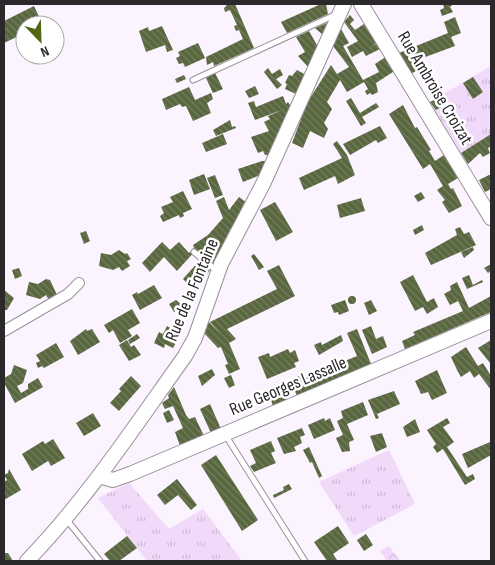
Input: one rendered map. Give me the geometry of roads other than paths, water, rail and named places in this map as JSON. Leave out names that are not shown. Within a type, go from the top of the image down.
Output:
[{"type":"street","name":"Rue Ambroise Croizat","points":[[361,4],[491,218]]},
{"type":"street","name":"Rue de la Fontaine","points":[[27,561],[65,519],[99,476],[185,356],[195,338],[217,272],[264,182],[343,8]]},
{"type":"street","points":[[4,331],[68,294],[79,283]]},
{"type":"street","name":"Rue Georges Lassalle","points":[[99,476],[113,480],[130,474],[491,321]]},
{"type":"lane","points":[[193,80],[343,8]]},
{"type":"lane","points":[[194,252],[217,272]]},
{"type":"lane","points":[[224,433],[305,561]]},
{"type":"lane","points":[[65,519],[100,561]]}]
